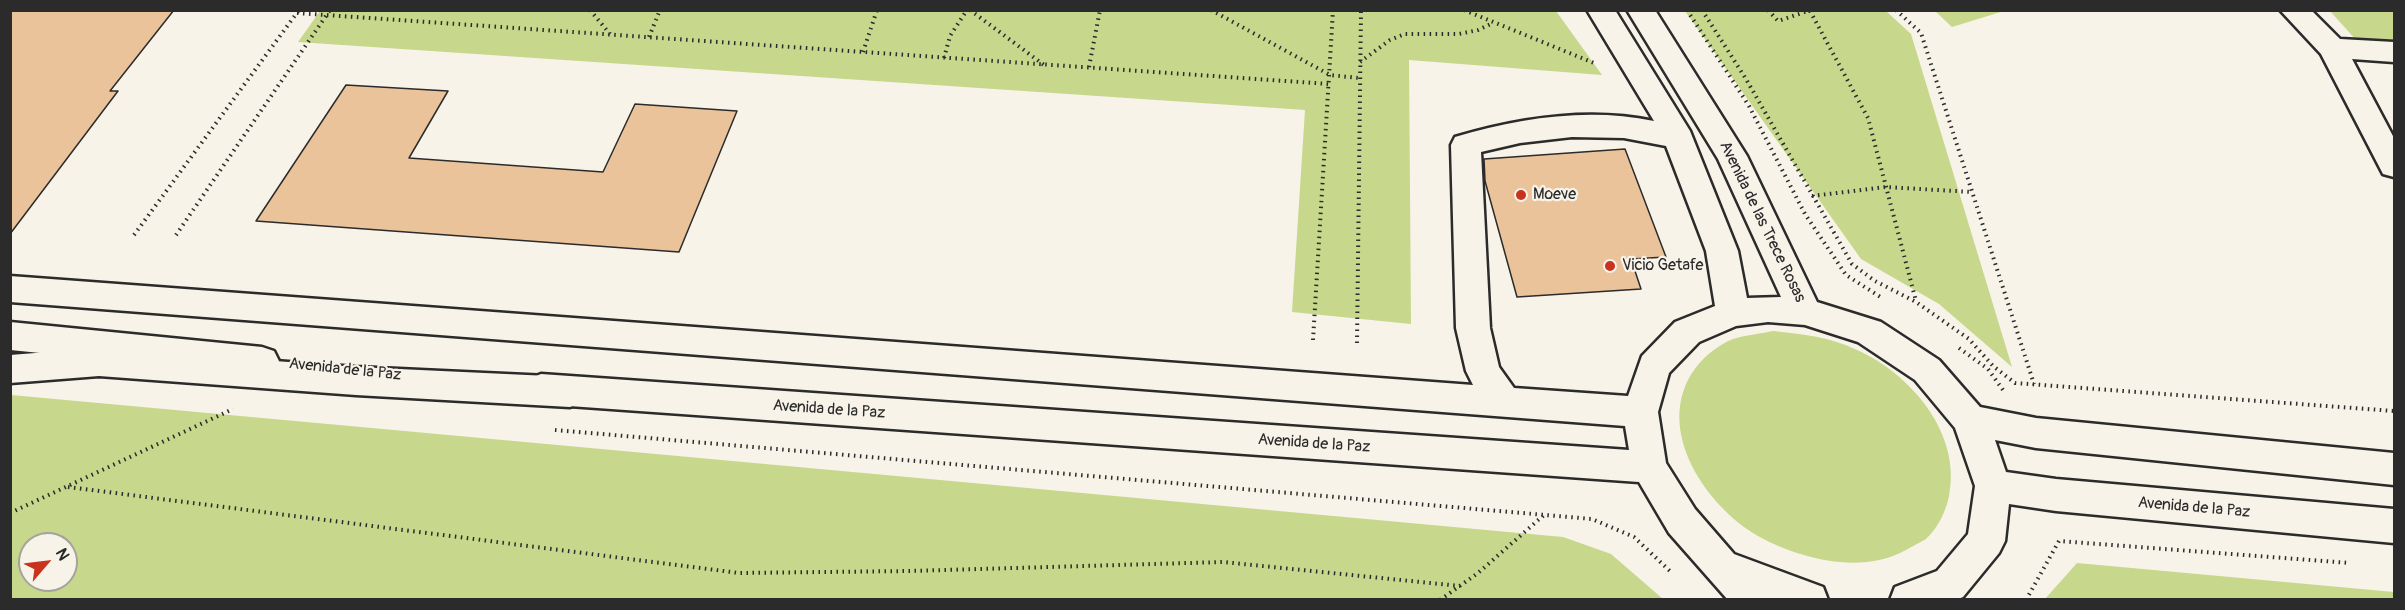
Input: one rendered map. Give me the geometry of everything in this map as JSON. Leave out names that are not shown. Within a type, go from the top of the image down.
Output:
[{"type":"main road","points":[[1601,10],[1678,138],[1722,251],[1733,313]]},
{"type":"main road","name":"Avenida de las Trece Rosas","points":[[1641,10],[1732,156],[1806,312]]},
{"type":"main road","points":[[2294,10],[2332,48],[2394,166]]},
{"type":"main road","points":[[2332,48],[2394,52]]},
{"type":"main road","points":[[1504,402],[1483,371],[1473,328],[1466,145],[1517,131],[1571,125],[1634,128],[1678,138]]},
{"type":"main road","points":[[10,289],[1641,412]]},
{"type":"main road","points":[[1755,600],[1721,566],[1682,521],[1649,467],[1641,412],[1654,366],[1687,332],[1733,313],[1768,309],[1806,312],[1869,332],[1927,370],[1970,420],[1993,486],[1986,541],[1950,584],[1909,600]]},
{"type":"main road","name":"Avenida de la Paz","points":[[10,336],[570,392],[1649,467]]},
{"type":"main road","points":[[10,369],[99,362],[356,381],[570,392]]},
{"type":"main road","points":[[1970,420],[2036,433],[2394,469]]},
{"type":"main road","name":"Avenida de la Paz","points":[[1993,486],[2056,495],[2394,526]]},
{"type":"main road","points":[[1721,566],[1809,600]]},
{"type":"path","points":[[176,235],[330,10]]},
{"type":"path","points":[[590,10],[610,35]]},
{"type":"path","points":[[649,37],[660,10]]},
{"type":"path","points":[[863,52],[878,10]]},
{"type":"path","points":[[944,58],[950,36],[957,23],[969,10],[1044,65]]},
{"type":"path","points":[[1089,68],[1100,10]]},
{"type":"path","points":[[1211,10],[1330,75],[1359,78]]},
{"type":"path","points":[[1313,340],[1333,10]]},
{"type":"path","points":[[1356,343],[1361,10]]},
{"type":"path","points":[[1464,10],[1597,64]]},
{"type":"path","points":[[1687,10],[1749,106],[1805,214],[1846,276],[1883,299]]},
{"type":"path","points":[[1702,10],[1746,79],[1852,264],[1875,281],[1917,302],[1969,339],[1993,366],[2015,383],[2394,411]]},
{"type":"path","points":[[1768,10],[1778,21],[1810,11],[1868,118],[1917,302]]},
{"type":"path","points":[[1896,10],[1921,33],[2034,384]]},
{"type":"path","points":[[134,235],[298,12],[1329,84]]},
{"type":"path","points":[[1359,63],[1390,40],[1405,34],[1459,34],[1478,30],[1493,22]]},
{"type":"path","points":[[1812,195],[1886,187],[1972,192]]},
{"type":"path","points":[[1949,341],[1988,369],[2036,433]]},
{"type":"path","points":[[10,513],[234,408]]},
{"type":"path","points":[[543,429],[1592,519],[1634,537],[1674,574]]},
{"type":"path","points":[[68,487],[739,573],[910,571],[1223,562],[1460,586]]},
{"type":"path","points":[[2026,600],[2059,541],[2056,495]]},
{"type":"path","points":[[1440,600],[1545,515]]},
{"type":"path","points":[[2059,541],[2360,564]]},
{"type":"green space","points":[[320,11],[1556,11],[1602,75],[1409,60],[1411,324],[1292,312],[1305,110],[298,42]]},
{"type":"green space","points":[[1685,11],[1886,11],[1911,34],[2012,367],[1939,304],[1861,259]]},
{"type":"green space","points":[[1935,11],[2004,11],[1952,27]]},
{"type":"green space","points":[[2330,11],[2394,11],[2394,43],[2357,41]]},
{"type":"green space","points":[[1773,331],[1826,339],[1857,350],[1896,374],[1928,409],[1940,429],[1948,450],[1951,473],[1946,508],[1938,525],[1926,539],[1888,558],[1870,562],[1850,563],[1811,557],[1758,536],[1739,523],[1705,487],[1692,465],[1683,442],[1679,419],[1682,395],[1692,373],[1700,362],[1715,349],[1742,336]]},
{"type":"green space","points":[[11,395],[1563,537],[1611,554],[1663,599],[11,599]]},
{"type":"green space","points":[[2077,563],[2394,592],[2394,599],[2045,599]]},
{"type":"building","points":[[10,10],[174,10],[110,91],[118,91],[10,234]]},
{"type":"building","points":[[346,85],[448,91],[409,158],[603,172],[635,104],[737,111],[679,252],[256,221]]},
{"type":"building","points":[[1625,149],[1666,257],[1631,259],[1641,289],[1517,297],[1485,181],[1484,159]]},
{"type":"place","name":"Moeve","points":[[1521,195]]},
{"type":"place","name":"Vicio Getafe","points":[[1610,266]]}]
